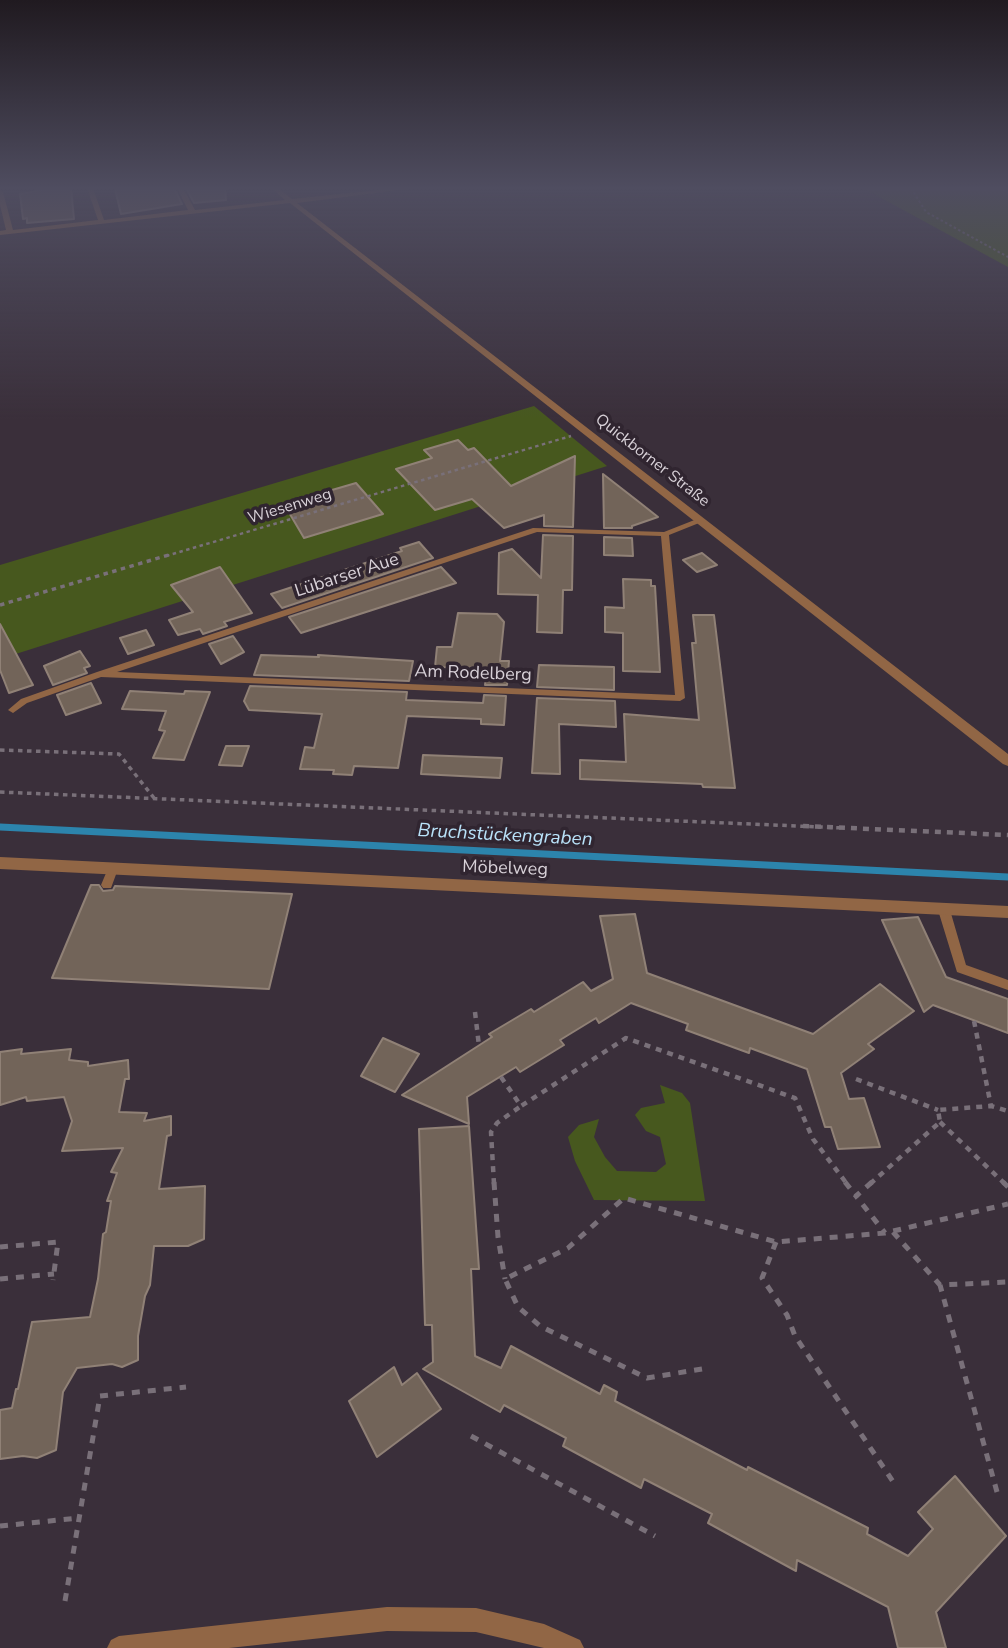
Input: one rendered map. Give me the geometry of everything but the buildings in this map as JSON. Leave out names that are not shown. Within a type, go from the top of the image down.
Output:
[{"type":"street","name":"Quickborner Straße","points":[[373,265],[1008,761]]},
{"type":"street","name":"Möbelweg","points":[[0,863],[1008,912]]},
{"type":"street","points":[[118,1648],[387,1619],[476,1620],[544,1636],[572,1648]]},
{"type":"lane","name":"Lübarser Aue","points":[[13,710],[24,701],[100,674],[536,530],[665,534],[700,521]]},
{"type":"lane","name":"Am Rodelberg","points":[[100,674],[680,698],[665,534]]},
{"type":"lane","points":[[107,886],[114,869]]},
{"type":"lane","points":[[944,910],[961,968],[1008,985]]},
{"type":"path","name":"Wiesenweg","points":[[0,605],[586,431]]},
{"type":"path","points":[[0,750],[118,754],[154,798]]},
{"type":"path","points":[[0,792],[1008,835]]},
{"type":"path","points":[[475,1012],[479,1046]]},
{"type":"path","points":[[974,1021],[991,1106]]},
{"type":"path","points":[[702,1369],[647,1378],[540,1326],[518,1307],[505,1279],[497,1225],[491,1132],[497,1123],[626,1038],[795,1098],[813,1139],[885,1233]]},
{"type":"path","points":[[501,1077],[521,1107]]},
{"type":"path","points":[[856,1079],[938,1110],[991,1106],[1008,1111]]},
{"type":"path","points":[[938,1110],[940,1122],[1008,1187]]},
{"type":"path","points":[[856,1196],[940,1122]]},
{"type":"path","points":[[505,1279],[568,1248],[624,1198],[776,1242],[885,1233],[1008,1204]]},
{"type":"path","points":[[892,1231],[940,1285],[997,1492]]},
{"type":"path","points":[[0,1247],[58,1242],[54,1277],[0,1279]]},
{"type":"path","points":[[776,1242],[762,1278],[787,1315],[795,1336],[894,1483]]},
{"type":"path","points":[[940,1285],[1008,1282]]},
{"type":"path","points":[[65,1601],[100,1396],[186,1387]]},
{"type":"path","points":[[471,1436],[655,1536]]},
{"type":"path","points":[[0,1526],[79,1518]]},
{"type":"green space","points":[[534,406],[607,466],[0,659],[0,565]]},
{"type":"green space","points":[[660,1085],[682,1093],[690,1103],[705,1201],[594,1200],[575,1161],[568,1137],[579,1125],[599,1119],[594,1137],[617,1171],[656,1172],[666,1164],[660,1137],[646,1131],[635,1115],[641,1108],[665,1103]]},
{"type":"waterway","name":"Bruchstückengraben","points":[[21,828],[0,827],[1008,877]]}]
